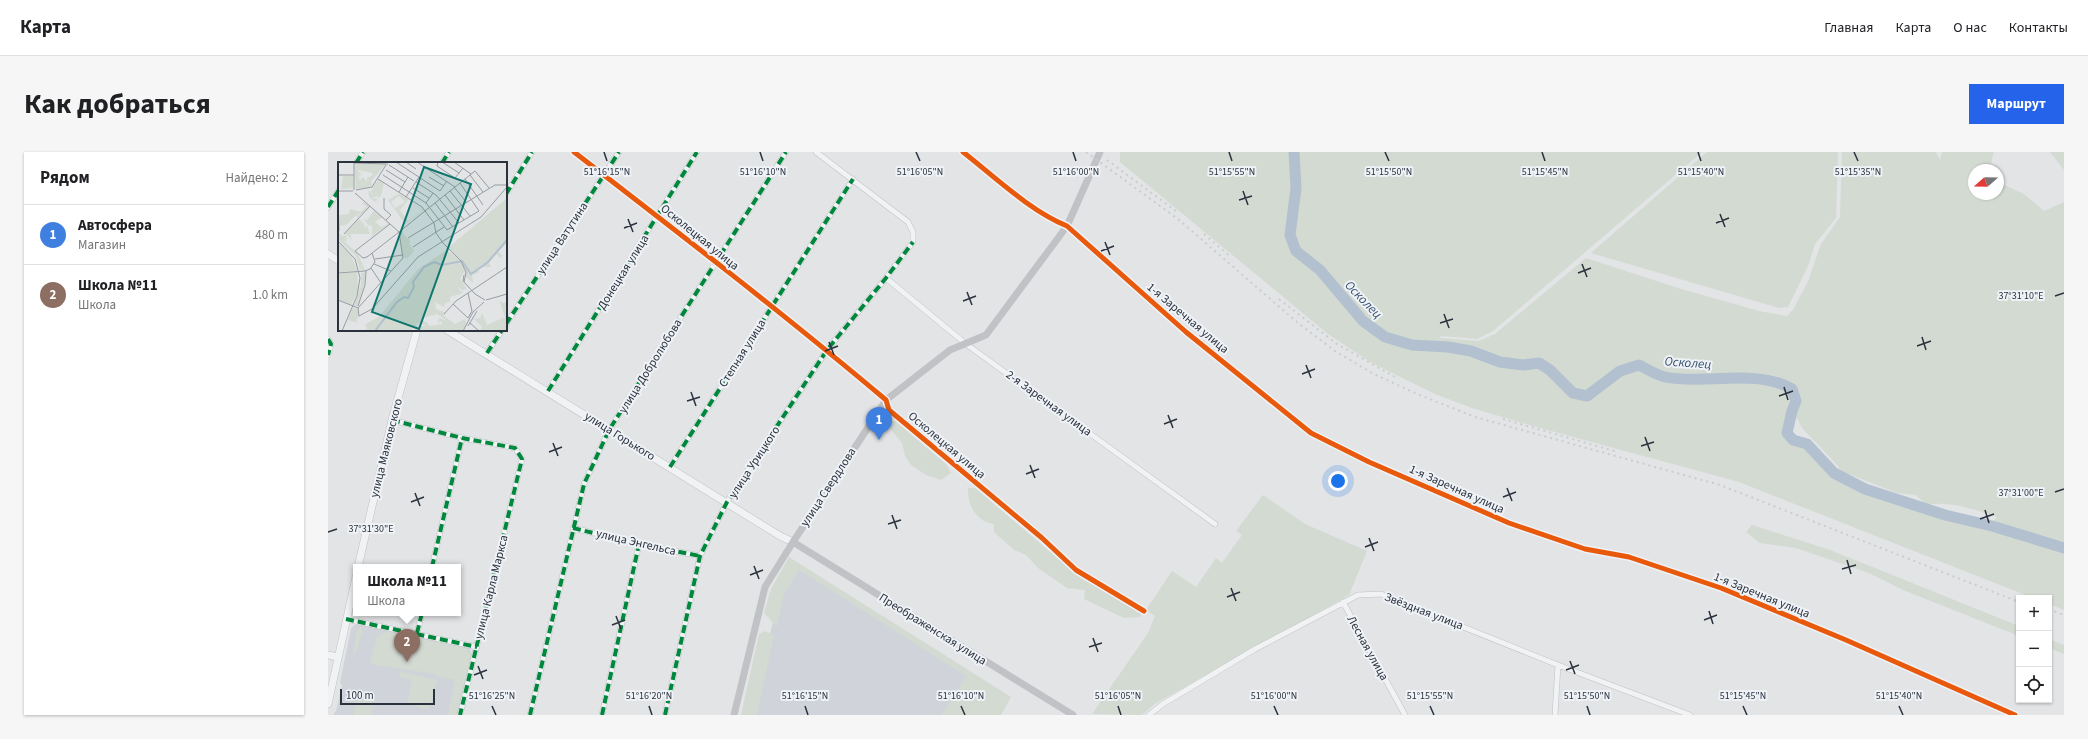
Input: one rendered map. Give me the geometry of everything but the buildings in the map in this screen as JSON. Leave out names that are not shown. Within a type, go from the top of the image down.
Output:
[{"type":"main road","name":"улица Свердлова","points":[[734,715],[765,587],[793,542],[886,400],[950,350],[986,335],[1067,226],[1100,152]]},
{"type":"main road","name":"Преображенская улица","points":[[793,542],[1073,715]]},
{"type":"street","points":[[357,162],[363,152]]},
{"type":"street","points":[[443,162],[449,152]]},
{"type":"street","points":[[507,192],[532,152]]},
{"type":"street","name":"Осколецкая улица","points":[[574,152],[658,216],[827,350],[886,400],[889,410],[1042,538],[1076,570],[1144,611]]},
{"type":"street","name":"улица Ватутина","points":[[507,322],[603,174],[619,152]]},
{"type":"street","name":"Донецкая улица","points":[[548,391],[697,152]]},
{"type":"street","name":"улица Добролюбова","points":[[530,715],[584,484],[609,430],[786,152]]},
{"type":"street","points":[[816,152],[852,179]]},
{"type":"street","name":"1-я Заречная улица","points":[[963,152],[1028,203],[1053,220],[1067,226],[1186,332],[1311,433],[1369,462],[1509,523],[1585,549],[1629,557],[1721,588],[2015,715]]},
{"type":"street","name":"улица Урицкого","points":[[664,715],[700,556],[727,502],[827,350],[886,278],[913,242],[913,232],[908,222],[852,179]]},
{"type":"street","name":"Степная улица","points":[[670,467],[852,179]]},
{"type":"street","points":[[328,207],[338,192]]},
{"type":"street","points":[[328,254],[338,260]]},
{"type":"street","name":"2-я Заречная улица","points":[[886,278],[966,344],[1215,524]]},
{"type":"street","name":"улица Маяковского","points":[[359,564],[392,420],[417,331]]},
{"type":"street","name":"улица Горького","points":[[449,331],[487,353],[780,536],[793,542]]},
{"type":"street","points":[[487,353],[501,331]]},
{"type":"street","points":[[328,339],[331,344],[328,355]]},
{"type":"street","points":[[392,420],[462,438],[433,564]]},
{"type":"street","name":"улица Карла Маркса","points":[[460,715],[522,459],[515,448],[462,438]]},
{"type":"street","name":"улица Энгельса","points":[[573,528],[639,544],[700,556]]},
{"type":"street","points":[[602,715],[639,544]]},
{"type":"street","points":[[328,704],[353,590]]},
{"type":"street","name":"Звёздная улица","points":[[1149,715],[1162,704],[1255,649],[1342,602],[1358,595],[1381,594],[1558,665],[1690,715]]},
{"type":"street","name":"Лесная улица","points":[[1342,602],[1405,715]]},
{"type":"street","points":[[417,633],[421,616]]},
{"type":"street","points":[[346,619],[477,647]]},
{"type":"street","points":[[328,655],[338,658]]},
{"type":"street","points":[[1555,715],[1558,665]]},
{"type":"shaded area","points":[[1120,152],[1702,152],[1493,331],[1477,339],[1442,336],[1438,338],[1479,341],[1495,334],[1586,258],[1678,288],[1759,311],[1787,316],[1793,310],[1808,281],[1821,244],[1840,217],[1842,152],[1936,152],[1940,160],[1942,152],[1994,152],[1991,164],[1968,164],[1968,200],[2004,200],[2004,185],[2024,194],[2044,211],[2064,202],[2064,546],[1992,524],[1997,517],[1980,511],[1962,506],[1944,504],[1926,505],[1916,495],[1897,493],[1849,474],[1842,474],[1838,466],[1802,428],[1793,411],[1798,400],[1793,387],[1784,382],[1761,378],[1664,374],[1638,363],[1621,369],[1587,394],[1574,392],[1551,367],[1539,359],[1521,361],[1500,359],[1471,348],[1436,341],[1437,350],[1470,354],[1499,364],[1524,368],[1539,366],[1549,372],[1564,390],[1574,397],[1587,398],[1605,383],[1627,371],[1635,369],[1646,369],[1668,379],[1751,381],[1782,386],[1792,390],[1795,400],[1786,433],[1792,441],[1806,445],[1833,474],[1865,491],[1906,503],[1946,518],[1992,528],[2064,550],[2064,610],[2052,605],[2052,595],[2025,595],[1739,482],[1533,426],[1472,408],[1435,394],[1372,363],[1328,334],[1120,162]]},
{"type":"shaded area","points":[[1707,152],[1838,152],[1836,218],[1815,244],[1808,266],[1788,307],[1779,308],[1591,253]]},
{"type":"shaded area","points":[[2050,152],[2064,152],[2064,170]]},
{"type":"shaded area","points":[[890,421],[895,421],[946,464],[951,473],[941,480],[926,475],[911,465],[905,456],[902,443],[888,426]]},
{"type":"shaded area","points":[[968,488],[975,488],[1082,579],[1143,612],[1140,617],[1124,618],[1084,599],[1085,590],[1067,588],[1038,568],[1026,555],[1014,550],[994,532],[994,524],[982,520],[974,511],[969,500]]},
{"type":"shaded area","points":[[1263,495],[1305,524],[1367,551],[1349,595],[1156,703],[1142,715],[1092,714],[1148,633],[1155,616],[1146,610],[1172,571],[1196,587],[1216,558],[1222,563],[1242,535],[1236,531]]},
{"type":"shaded area","points":[[1752,525],[1830,550],[2016,625],[2016,635],[1903,590],[1869,573],[1796,548],[1760,543],[1746,532]]},
{"type":"shaded area","points":[[789,557],[1011,697],[1001,715],[941,715],[966,676],[799,570],[784,594],[777,627],[764,613],[771,589]]},
{"type":"shaded area","points":[[797,563],[971,672],[943,715],[753,715],[779,593]]},
{"type":"shaded area","points":[[359,624],[469,647],[472,655],[458,715],[333,715],[336,711],[342,686],[340,682],[351,629],[354,625]]},
{"type":"shaded area","points":[[360,627],[363,630],[356,652],[353,656],[357,631]]},
{"type":"shaded area","points":[[765,631],[774,635],[757,715],[741,715],[759,634]]},
{"type":"shaded area","points":[[388,632],[467,648],[471,656],[456,715],[448,715],[455,680],[437,676],[436,674],[370,664],[377,636]]},
{"type":"shaded area","points":[[2052,640],[2064,645],[2064,654],[2052,649]]},
{"type":"shaded area","points":[[401,672],[437,680],[429,710],[407,704],[412,680],[398,676]]},
{"type":"shaded area","points":[[364,692],[369,694],[374,699],[371,715],[353,715],[357,697]]},
{"type":"waterway","name":"Осколец","points":[[1294,152],[1296,188],[1290,235],[1296,251],[1320,270],[1363,321],[1385,337],[1412,345],[1448,347],[1471,351],[1500,362],[1523,365],[1539,363],[1550,370],[1573,393],[1587,396],[1620,371],[1639,365],[1662,376],[1680,379],[1746,378],[1762,379],[1778,383],[1792,389],[1796,401],[1787,433],[1793,440],[1807,444],[1834,473],[1865,489],[1945,515],[1992,526],[2064,548]]},
{"type":"railway","points":[[1086,152],[1178,219],[1298,323],[1335,351],[1372,373],[1415,393],[1475,417],[1720,485],[2016,601]]},
{"type":"railway","points":[[1107,160],[1176,211]]},
{"type":"railway","points":[[1204,234],[1231,257]]},
{"type":"railway","points":[[1279,299],[1337,344],[1395,377]]},
{"type":"railway","points":[[1503,419],[1618,452]]},
{"type":"railway","points":[[2052,610],[2064,615]]},
{"type":"marked path","points":[[357,162],[363,152]]},
{"type":"marked path","points":[[443,162],[449,152]]},
{"type":"marked path","points":[[507,192],[532,152]]},
{"type":"marked path","points":[[507,322],[619,152]]},
{"type":"marked path","points":[[548,391],[697,152]]},
{"type":"marked path","points":[[530,715],[584,484],[609,430],[786,152]]},
{"type":"marked path","points":[[670,467],[853,179]]},
{"type":"marked path","points":[[328,207],[338,192]]},
{"type":"marked path","points":[[665,715],[700,556],[727,502],[827,350],[886,278],[913,242]]},
{"type":"marked path","points":[[487,353],[501,331]]},
{"type":"marked path","points":[[328,339],[331,344],[328,355]]},
{"type":"marked path","points":[[392,420],[462,438],[515,448],[522,459],[460,715]]},
{"type":"marked path","points":[[433,564],[462,438]]},
{"type":"marked path","points":[[573,528],[639,544],[700,556]]},
{"type":"marked path","points":[[602,715],[639,544]]},
{"type":"marked path","points":[[417,633],[421,616]]},
{"type":"marked path","points":[[346,619],[477,647]]},
{"type":"cycle path","points":[[574,152],[731,274],[848,368],[886,400],[889,410],[1042,538],[1076,570],[1144,611]]},
{"type":"cycle path","points":[[963,152],[1026,203],[1053,220],[1067,226],[1186,332],[1311,433],[1369,462],[1509,523],[1585,549],[1629,557],[1721,588],[1846,640],[2015,715]]},
{"type":"place","name":"Автосфера","points":[[879,440]]},
{"type":"place","name":"Школа №11","points":[[407,662]]}]
